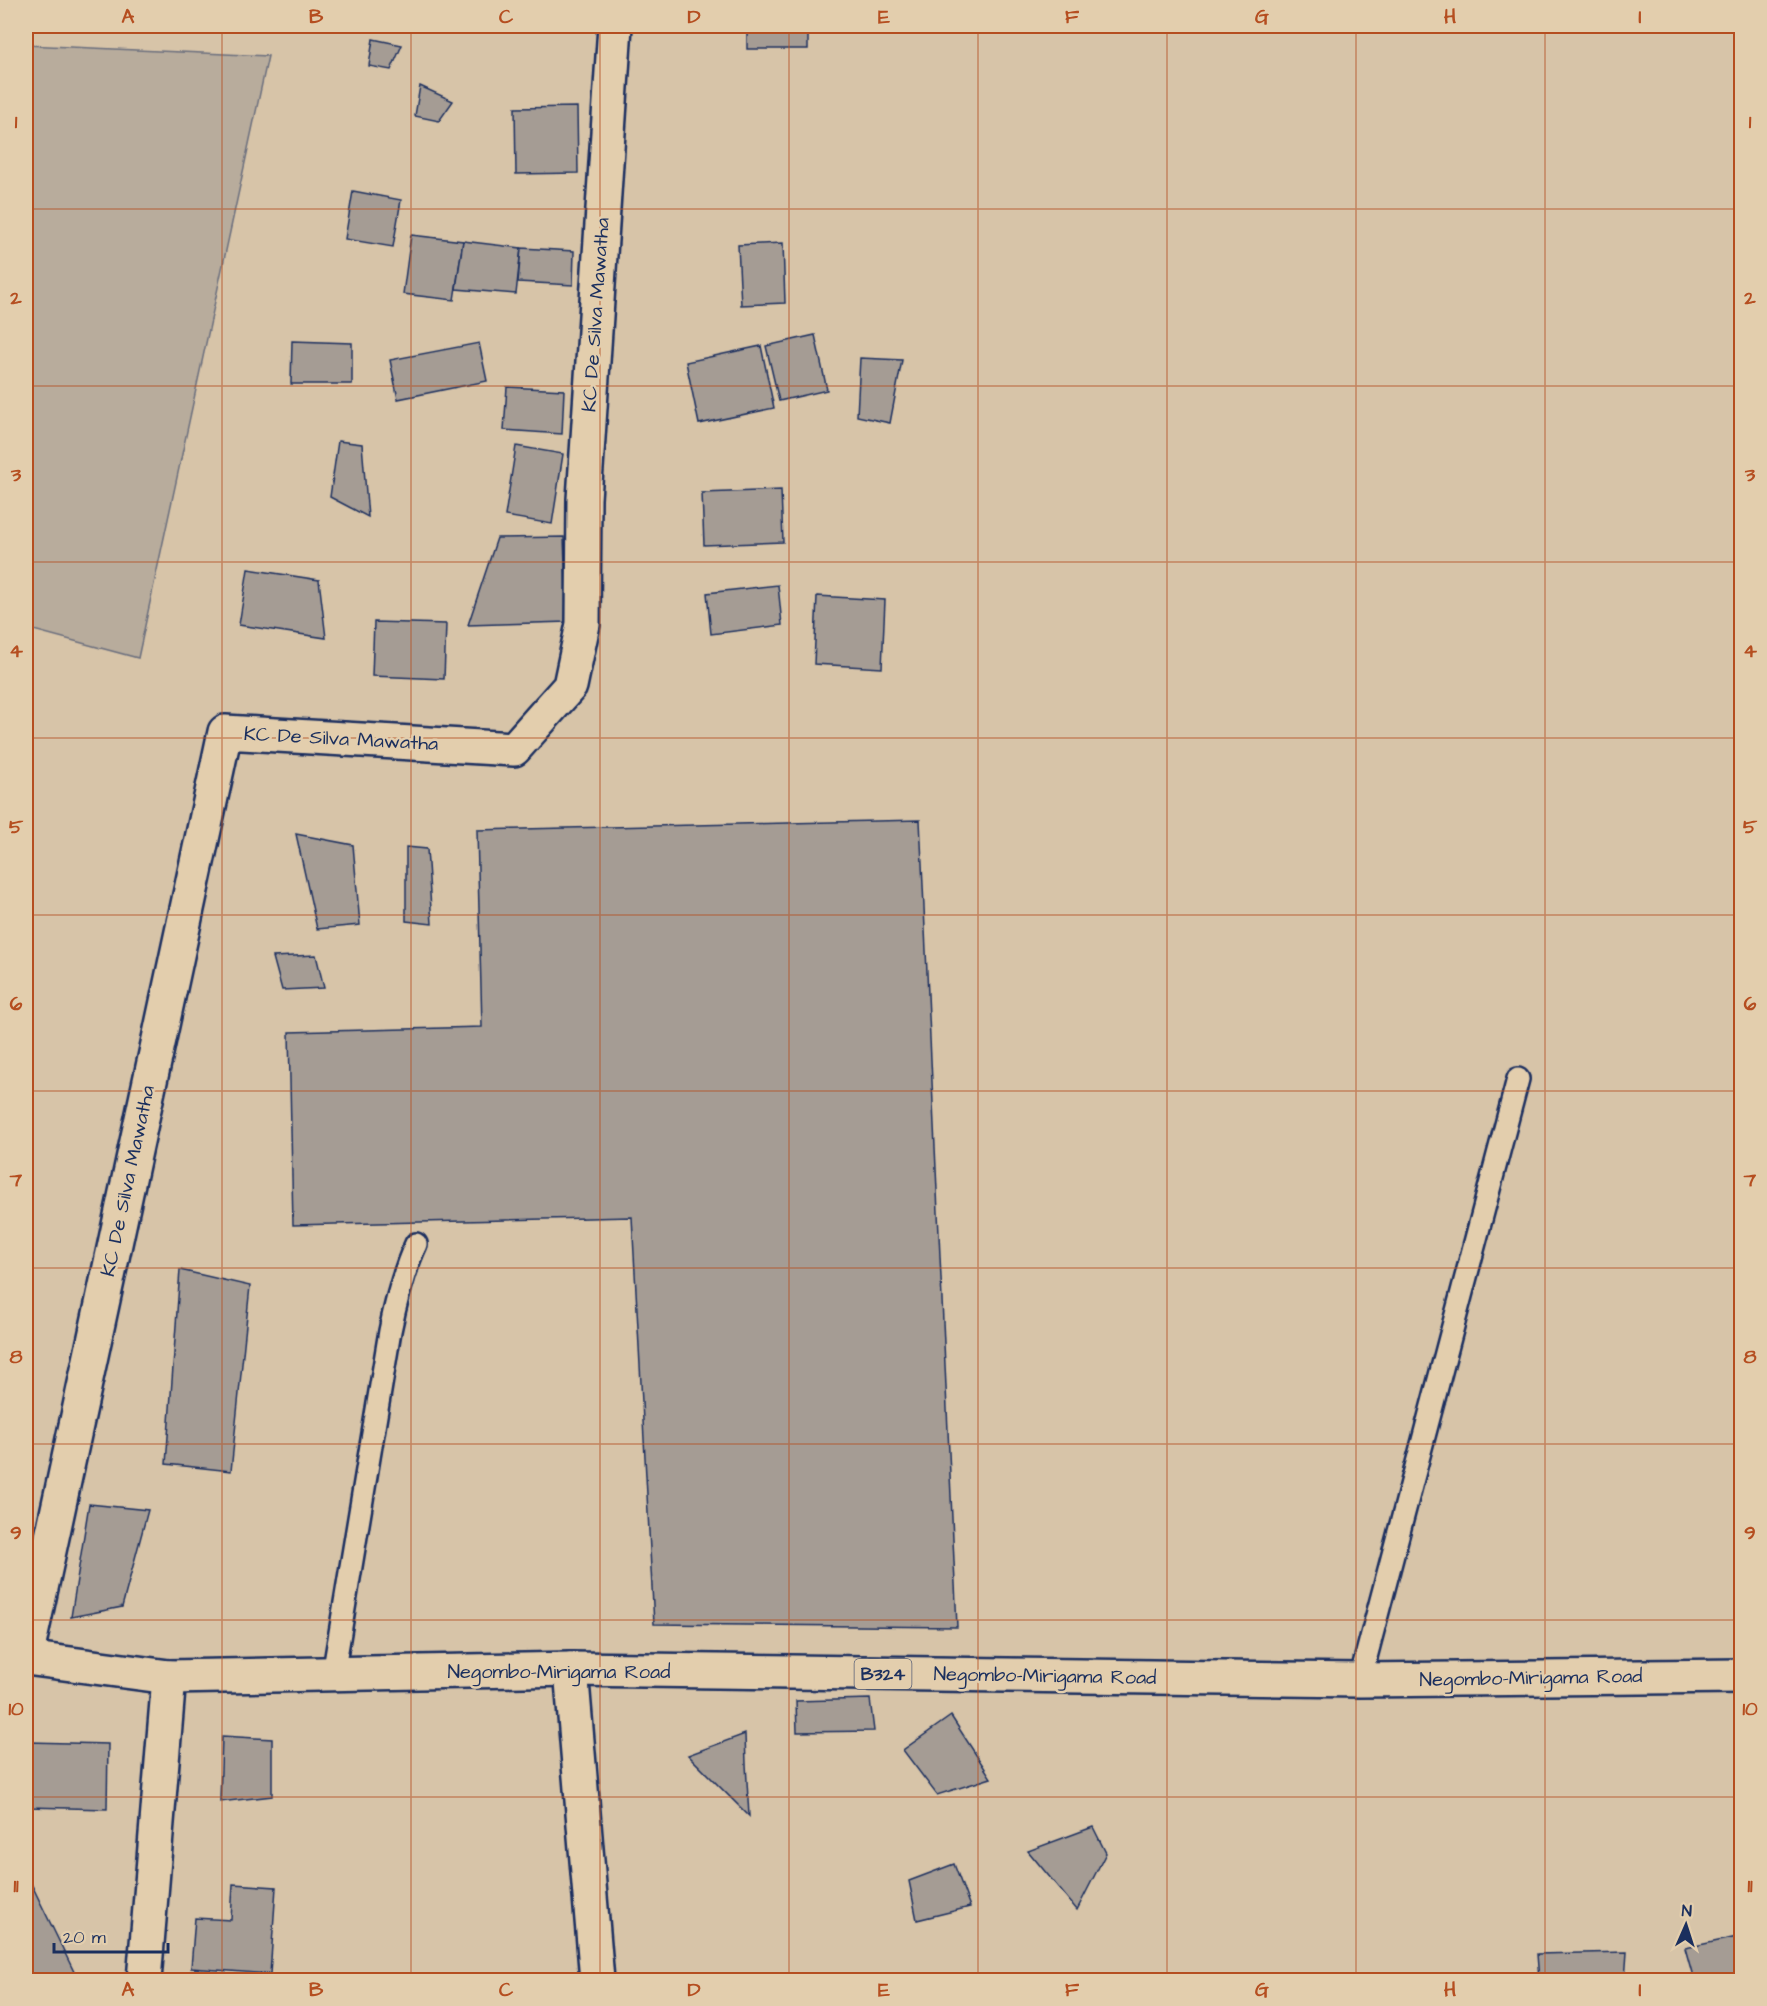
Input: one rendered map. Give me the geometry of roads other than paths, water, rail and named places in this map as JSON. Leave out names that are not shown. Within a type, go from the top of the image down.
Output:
[{"type":"street","name":"KC De Silva Mawatha","points":[[26,1659],[225,732],[514,750],[570,686],[583,624],[584,499],[615,26]]},
{"type":"street","name":"Negombo-Mirigama Road","points":[[26,1659],[169,1677],[571,1670],[1360,1680],[1742,1676]]},
{"type":"street","points":[[571,1670],[597,1980]]},
{"type":"street","points":[[144,1980],[169,1677]]},
{"type":"lane","points":[[1360,1680],[1518,1079]]},
{"type":"lane","points":[[333,1675],[397,1294],[416,1244]]}]
